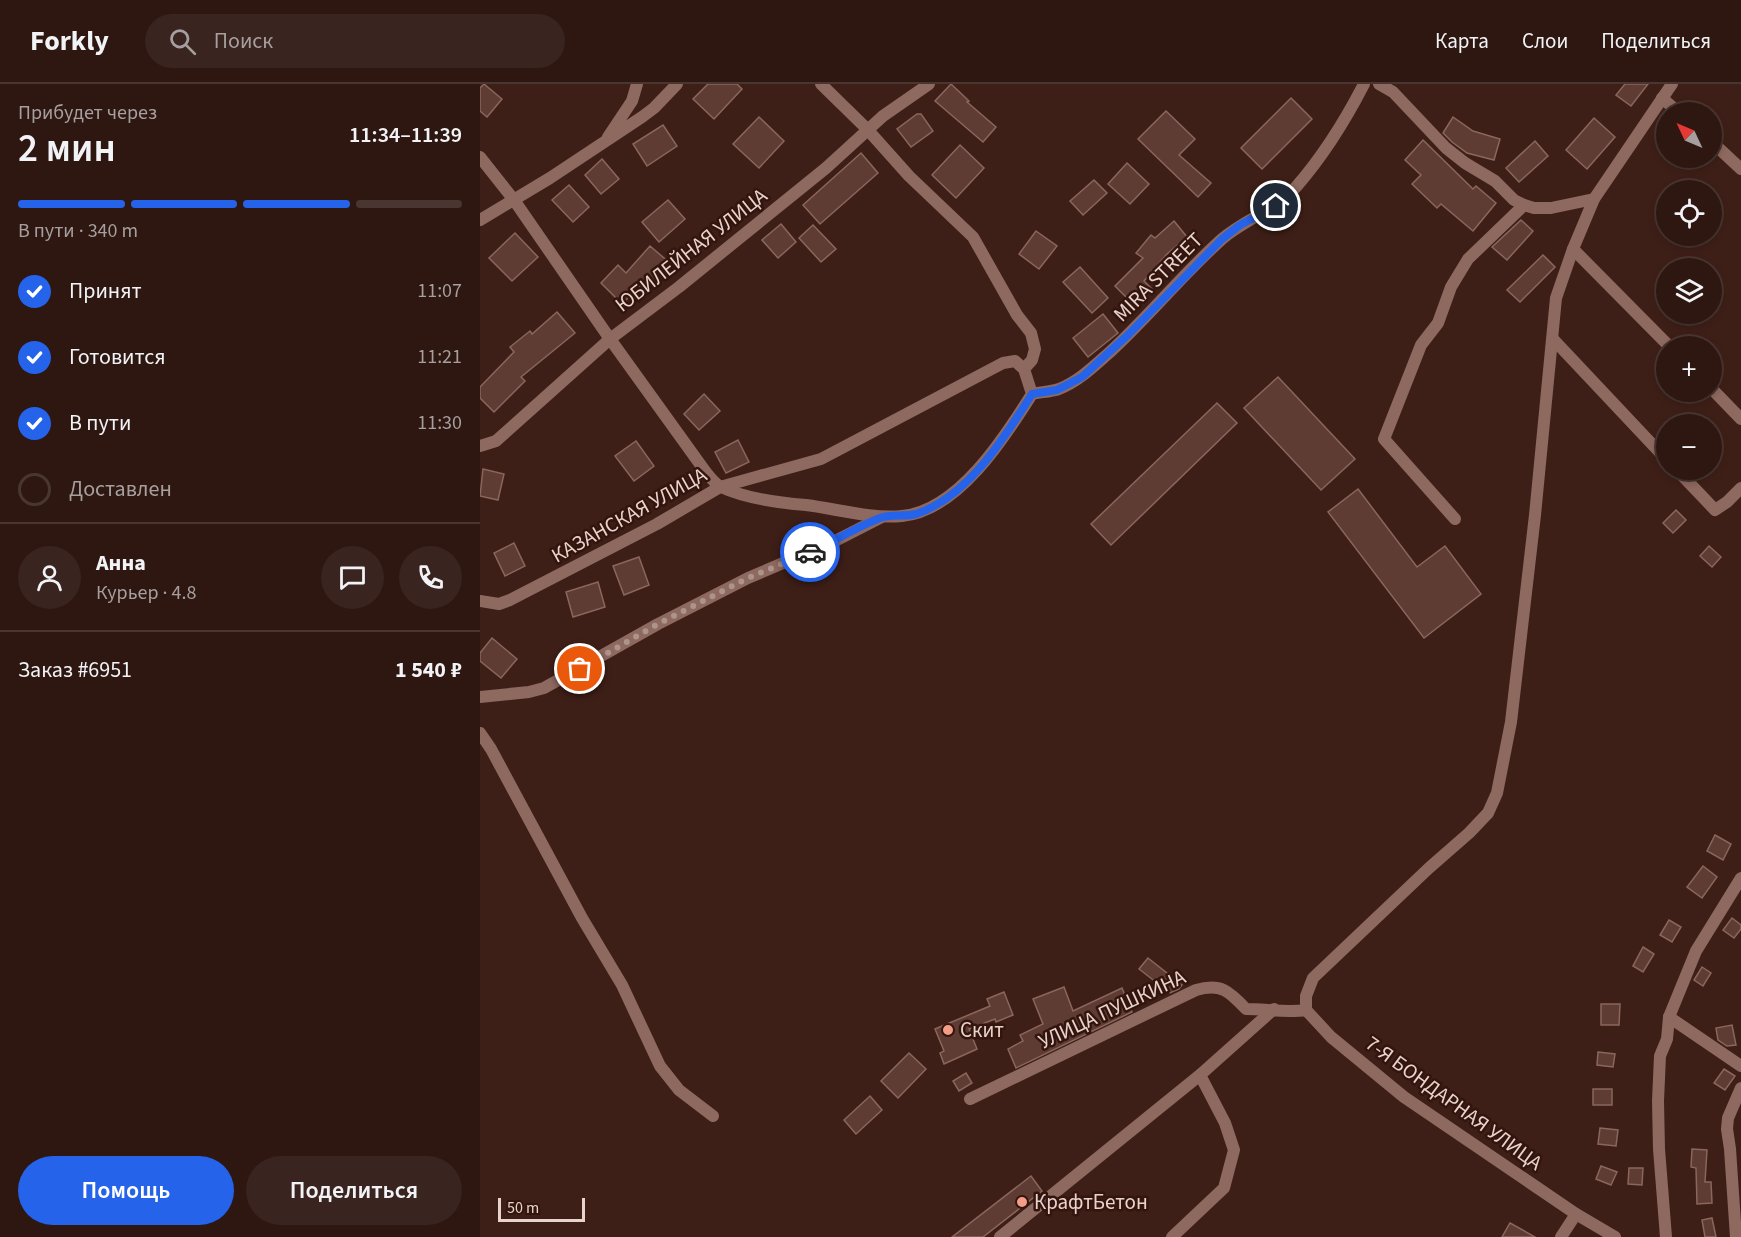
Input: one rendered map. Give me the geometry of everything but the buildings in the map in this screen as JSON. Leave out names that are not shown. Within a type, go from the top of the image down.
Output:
[{"type":"street","points":[[604,142],[632,101],[637,84]]},
{"type":"street","points":[[480,220],[654,108],[676,84]]},
{"type":"street","points":[[480,157],[514,200],[705,471],[720,486],[771,502],[882,517],[915,514],[953,492],[968,479],[1002,440],[1032,394],[1024,369],[1032,360],[1035,349],[1031,333],[1017,315],[973,237],[909,177],[867,129],[821,84]]},
{"type":"street","name":"ЮБИЛЕЙНАЯ УЛИЦА","points":[[480,446],[496,441],[610,339],[688,280],[826,168],[883,116],[929,84]]},
{"type":"street","name":"MIRA STREET","points":[[1032,394],[1057,390],[1082,377],[1129,334],[1222,239],[1240,225],[1276,206],[1295,189],[1343,124],[1364,84]]},
{"type":"street","points":[[1379,84],[1393,92],[1446,148],[1465,163],[1495,181],[1514,200],[1534,208],[1551,208],[1594,199]]},
{"type":"street","points":[[1306,1010],[1306,996],[1313,978],[1469,833],[1488,813],[1497,793],[1510,722],[1556,298],[1594,199],[1672,84]]},
{"type":"street","points":[[1662,98],[1667,102]]},
{"type":"street","points":[[1722,151],[1741,169]]},
{"type":"street","points":[[1455,519],[1384,439],[1421,345],[1438,323],[1450,287],[1468,259],[1524,205]]},
{"type":"street","points":[[1573,249],[1659,336]]},
{"type":"street","points":[[1553,339],[1656,448]]},
{"type":"street","name":"КАЗАНСКАЯ УЛИЦА","points":[[480,601],[499,604],[510,600],[657,524],[720,486],[821,459],[1003,363],[1015,361],[1024,369]]},
{"type":"street","points":[[1722,399],[1741,419]]},
{"type":"street","points":[[1686,480],[1715,510],[1741,488]]},
{"type":"street","points":[[480,698],[544,688],[658,624],[748,578],[837,540],[882,517]]},
{"type":"street","points":[[480,733],[582,918],[622,985],[660,1066],[680,1090],[713,1116]]},
{"type":"street","points":[[1666,1237],[1659,1149],[1660,1056],[1666,1039],[1669,1017],[1696,951],[1741,878]]},
{"type":"street","name":"УЛИЦА ПУШКИНА","points":[[970,1099],[1196,990],[1207,987],[1217,987],[1230,992],[1246,1009],[1294,1012],[1306,1010]]},
{"type":"street","points":[[1000,1237],[1200,1075],[1274,1009]]},
{"type":"street","name":"7-Я БОНДАРНАЯ УЛИЦА","points":[[1306,1010],[1330,1037],[1404,1097],[1576,1214],[1615,1237]]},
{"type":"street","points":[[1669,1017],[1741,1066]]},
{"type":"street","points":[[1172,1237],[1224,1188],[1233,1150],[1225,1123],[1200,1075]]},
{"type":"street","points":[[1736,1237],[1727,1129],[1728,1118],[1741,1088]]},
{"type":"street","points":[[1561,1237],[1576,1214]]},
{"type":"way so far","points":[[580,669],[658,624],[748,578],[810,552]]},
{"type":"place","name":"Скит","points":[[948,1030]]},
{"type":"place","name":"КрафтБетон","points":[[1022,1202]]},
{"type":"route","points":[[810,552],[882,517],[915,514],[946,498],[968,479],[1002,440],[1032,394],[1057,390],[1082,377],[1129,334],[1222,239],[1240,225],[1276,206]]}]
